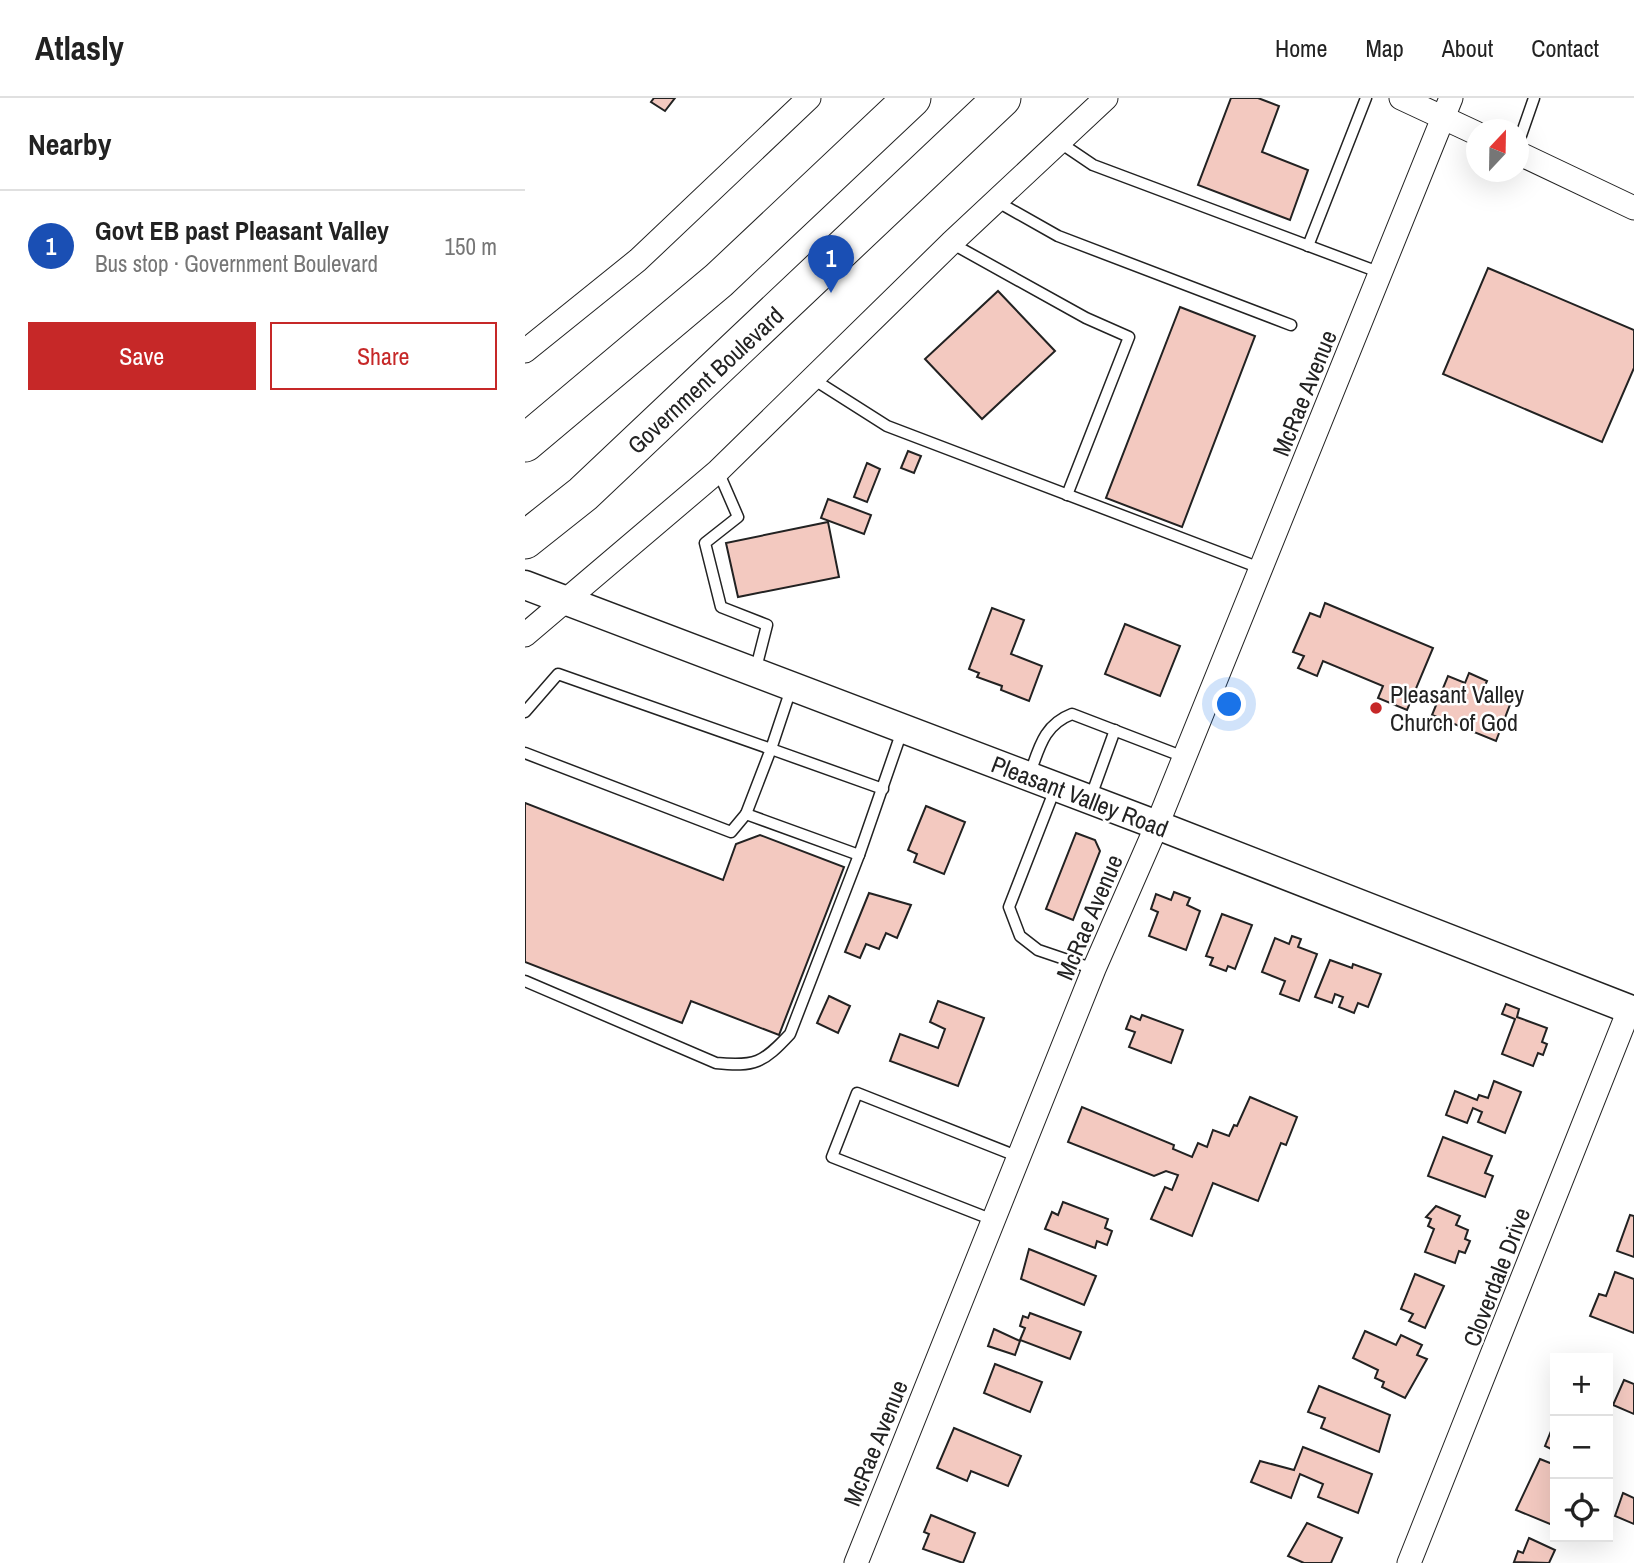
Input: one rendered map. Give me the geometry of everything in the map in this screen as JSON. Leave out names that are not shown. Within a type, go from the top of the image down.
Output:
[{"type":"main road","points":[[525,443],[719,280],[912,98]]},
{"type":"main road","name":"Government Boulevard","points":[[525,540],[583,494],[1002,98]]},
{"type":"street","points":[[525,351],[638,260],[809,98]]},
{"type":"street","points":[[525,635],[718,471],[951,243],[1106,98]]},
{"type":"street","points":[[1401,98],[1447,108],[1466,124]]},
{"type":"street","name":"McRae Avenue","points":[[856,1563],[1094,969],[1185,758],[1447,108]]},
{"type":"street","points":[[1529,158],[1634,208]]},
{"type":"street","name":"Pleasant Valley Road","points":[[525,585],[1090,799],[1632,1011]]},
{"type":"street","name":"Cloverdale Drive","points":[[1409,1563],[1632,1011]]},
{"type":"lane","points":[[1308,246],[1366,98]]},
{"type":"lane","points":[[1527,119],[1534,98]]},
{"type":"lane","points":[[1059,142],[1093,165],[1381,274]]},
{"type":"lane","points":[[996,201],[1058,236],[1291,325]]},
{"type":"lane","points":[[951,243],[1086,318],[1129,337],[1067,495]]},
{"type":"lane","points":[[813,379],[887,426],[1260,568]]},
{"type":"lane","points":[[718,471],[739,517],[705,543],[721,607],[767,625],[755,672]]},
{"type":"lane","points":[[525,712],[558,674],[883,789]]},
{"type":"lane","points":[[525,753],[731,832],[746,814],[792,686]]},
{"type":"lane","points":[[1029,776],[1046,731],[1059,719],[1072,714],[1185,758]]},
{"type":"lane","points":[[525,981],[716,1063],[747,1066],[772,1053],[790,1034],[859,855],[903,728]]},
{"type":"lane","points":[[1090,799],[1115,730]]},
{"type":"lane","points":[[1056,787],[1009,907],[1020,936],[1038,950],[1094,969]]},
{"type":"lane","points":[[746,814],[859,855]]},
{"type":"lane","points":[[993,1220],[832,1157],[857,1093],[1019,1157]]},
{"type":"building","points":[[654,98],[675,98],[665,111],[651,102]]},
{"type":"building","points":[[1231,98],[1258,98],[1279,106],[1262,152],[1308,170],[1290,220],[1198,185]]},
{"type":"building","points":[[1488,268],[1634,330],[1634,368],[1602,442],[1443,374]]},
{"type":"building","points":[[998,291],[1055,351],[982,419],[925,359]]},
{"type":"building","points":[[1180,307],[1255,336],[1182,527],[1106,498]]},
{"type":"building","points":[[908,451],[921,456],[914,473],[901,468]]},
{"type":"building","points":[[867,463],[880,469],[867,502],[854,497]]},
{"type":"building","points":[[828,499],[871,515],[864,534],[821,518]]},
{"type":"building","points":[[828,522],[839,577],[738,597],[726,543]]},
{"type":"building","points":[[1325,603],[1433,648],[1407,710],[1378,698],[1383,686],[1323,661],[1317,676],[1298,668],[1304,656],[1293,652],[1310,613],[1320,617]]},
{"type":"building","points":[[992,608],[1024,620],[1011,654],[1042,666],[1029,701],[1001,690],[1002,686],[977,677],[979,673],[969,669]]},
{"type":"building","points":[[1125,624],[1180,646],[1160,696],[1105,674]]},
{"type":"building","points":[[1469,673],[1487,681],[1483,690],[1511,702],[1496,741],[1432,715],[1448,676],[1465,683]]},
{"type":"building","points":[[525,803],[723,880],[736,844],[760,835],[844,867],[779,1035],[691,1001],[682,1023],[525,962]]},
{"type":"building","points":[[926,806],[965,822],[944,874],[914,862],[917,854],[908,850]]},
{"type":"building","points":[[1076,833],[1095,840],[1100,851],[1073,920],[1046,909]]},
{"type":"building","points":[[1174,892],[1190,898],[1187,905],[1200,911],[1186,950],[1149,936],[1158,912],[1151,909],[1156,894],[1171,900]]},
{"type":"building","points":[[869,893],[911,905],[897,938],[886,933],[879,949],[866,944],[860,958],[845,952]]},
{"type":"building","points":[[1222,914],[1252,925],[1235,969],[1228,966],[1226,971],[1210,965],[1213,958],[1206,956]]},
{"type":"building","points":[[1292,936],[1301,939],[1298,947],[1317,954],[1299,1001],[1280,994],[1285,981],[1262,972],[1275,938],[1289,944]]},
{"type":"building","points":[[1330,960],[1352,968],[1353,964],[1381,974],[1368,1007],[1358,1003],[1354,1013],[1339,1007],[1343,997],[1335,994],[1332,1003],[1315,997]]},
{"type":"building","points":[[829,996],[850,1006],[838,1033],[817,1023]]},
{"type":"building","points":[[938,1001],[984,1018],[958,1086],[890,1061],[900,1034],[938,1048],[945,1029],[930,1022]]},
{"type":"building","points":[[1506,1004],[1519,1009],[1517,1017],[1547,1028],[1542,1042],[1547,1044],[1543,1055],[1538,1053],[1533,1066],[1502,1054],[1515,1019],[1502,1014]]},
{"type":"building","points":[[1142,1015],[1183,1030],[1171,1063],[1129,1047],[1135,1032],[1126,1029],[1131,1016],[1140,1020]]},
{"type":"building","points":[[1494,1081],[1521,1092],[1505,1133],[1478,1122],[1482,1112],[1473,1108],[1467,1123],[1446,1115],[1455,1091],[1477,1100],[1479,1095],[1488,1098]]},
{"type":"building","points":[[1250,1097],[1297,1117],[1286,1145],[1281,1143],[1258,1201],[1213,1183],[1192,1236],[1151,1219],[1165,1187],[1172,1190],[1178,1175],[1166,1171],[1154,1176],[1068,1142],[1082,1107],[1174,1145],[1173,1149],[1192,1157],[1198,1143],[1207,1147],[1213,1130],[1229,1136],[1234,1125],[1237,1126]]},
{"type":"building","points":[[1443,1137],[1492,1156],[1485,1173],[1493,1176],[1485,1197],[1428,1176]]},
{"type":"building","points":[[1063,1202],[1108,1219],[1105,1228],[1112,1231],[1107,1245],[1097,1241],[1095,1248],[1045,1229],[1052,1212],[1058,1215]]},
{"type":"building","points":[[1436,1206],[1460,1216],[1456,1225],[1468,1230],[1465,1239],[1470,1241],[1465,1253],[1459,1251],[1455,1263],[1425,1252],[1434,1229],[1428,1226],[1431,1219],[1426,1217]]},
{"type":"building","points":[[1630,1215],[1634,1216],[1634,1257],[1617,1251]]},
{"type":"building","points":[[1029,1249],[1096,1276],[1084,1305],[1021,1279]]},
{"type":"building","points":[[1615,1272],[1634,1279],[1634,1333],[1590,1316],[1599,1294],[1606,1296]]},
{"type":"building","points":[[1415,1274],[1444,1286],[1425,1328],[1409,1321],[1413,1314],[1401,1309]]},
{"type":"building","points":[[1030,1313],[1081,1332],[1070,1359],[1020,1340],[1025,1328],[1020,1326],[1023,1316],[1028,1318]]},
{"type":"building","points":[[994,1329],[1020,1341],[1015,1355],[988,1346]]},
{"type":"building","points":[[1365,1331],[1396,1345],[1401,1335],[1422,1345],[1417,1355],[1427,1359],[1405,1398],[1382,1387],[1384,1382],[1375,1378],[1378,1370],[1353,1358]]},
{"type":"building","points":[[995,1364],[1042,1382],[1030,1412],[984,1393]]},
{"type":"building","points":[[1624,1380],[1634,1384],[1634,1414],[1613,1405]]},
{"type":"building","points":[[1319,1386],[1390,1415],[1379,1452],[1321,1428],[1325,1418],[1308,1412]]},
{"type":"building","points":[[954,1428],[1021,1456],[1008,1486],[971,1471],[967,1481],[937,1468]]},
{"type":"building","points":[[1550,1434],[1550,1448],[1545,1446]]},
{"type":"building","points":[[1303,1447],[1372,1474],[1358,1513],[1318,1497],[1323,1484],[1300,1474],[1291,1498],[1251,1482],[1260,1461],[1294,1470]]},
{"type":"building","points":[[1540,1459],[1550,1463],[1550,1524],[1516,1510]]},
{"type":"building","points":[[1623,1493],[1634,1498],[1634,1524],[1615,1516]]},
{"type":"building","points":[[931,1515],[975,1533],[963,1563],[923,1549],[929,1534],[924,1532]]},
{"type":"building","points":[[1307,1523],[1342,1538],[1331,1563],[1304,1563],[1288,1556]]},
{"type":"building","points":[[1529,1538],[1555,1550],[1549,1563],[1514,1562],[1518,1551],[1523,1553]]},
{"type":"place","name":"Govt EB past Pleasant Valley","points":[[831,293]]},
{"type":"place","name":"Pleasant Valley Church of God","points":[[1376,708]]}]
